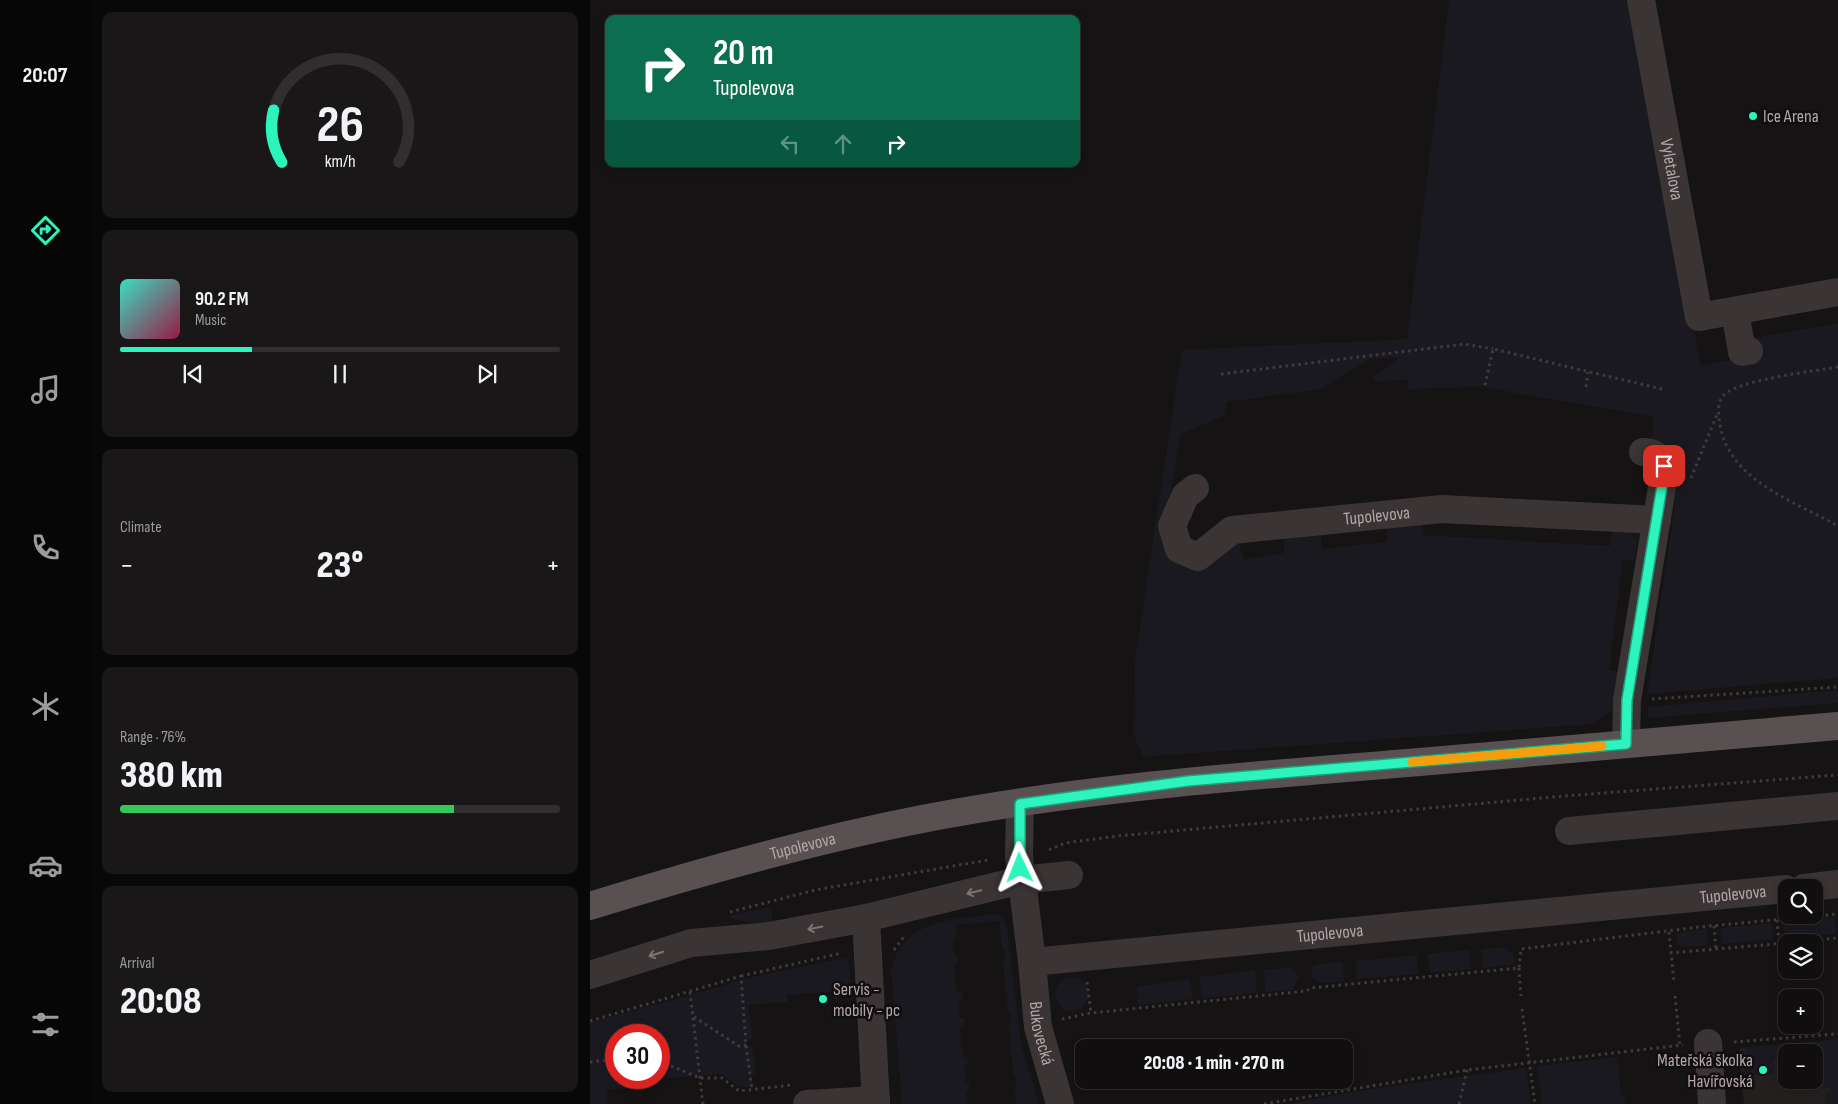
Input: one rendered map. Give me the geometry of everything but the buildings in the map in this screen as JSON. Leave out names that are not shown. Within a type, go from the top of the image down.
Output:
[{"type":"main road","name":"Tupolevova","points":[[590,906],[714,870],[838,838],[920,820],[1020,804],[1188,781],[1838,726]]},
{"type":"street","name":"Vyletalova","points":[[1641,0],[1699,317],[1729,312]]},
{"type":"street","points":[[1749,351],[1742,352],[1729,312],[1838,292]]},
{"type":"street","points":[[1626,744],[1627,700],[1664,474],[1664,466],[1658,457],[1650,452],[1643,452]]},
{"type":"street","name":"Tupolevova","points":[[1195,488],[1185,496],[1172,526],[1179,549],[1198,557],[1232,530],[1442,509],[1657,520]]},
{"type":"street","points":[[1020,804],[1019,856],[1032,962]]},
{"type":"street","points":[[1570,831],[1838,806]]},
{"type":"street","points":[[590,975],[691,943],[769,936],[866,918],[1021,880],[1070,875]]},
{"type":"street","points":[[1823,886],[1838,884]]},
{"type":"street","name":"Tupolevova","points":[[1032,962],[1778,890]]},
{"type":"street","points":[[804,1094],[876,1102],[866,918]]},
{"type":"street","name":"Bukovecká","points":[[1032,962],[1038,1027],[1060,1104]]},
{"type":"street","points":[[1708,1043],[1712,1104]]},
{"type":"path","points":[[1221,374],[1465,344],[1662,389]]},
{"type":"path","points":[[1485,385],[1493,349]]},
{"type":"path","points":[[1690,481],[1724,395],[1741,386],[1838,367]]},
{"type":"path","points":[[1586,387],[1588,372]]},
{"type":"path","points":[[1718,412],[1722,440],[1733,460],[1749,476],[1838,526]]},
{"type":"path","points":[[1627,700],[1838,687]]},
{"type":"path","points":[[1042,854],[1065,843],[1117,836],[1553,797],[1838,775]]},
{"type":"path","points":[[725,913],[815,890],[992,859]]},
{"type":"path","points":[[1521,996],[1519,968],[1521,949],[1714,926],[1838,914]]},
{"type":"path","points":[[1777,920],[1778,934]]},
{"type":"path","points":[[1714,926],[1716,949]]},
{"type":"path","points":[[893,952],[896,944],[909,930]]},
{"type":"path","points":[[1668,932],[1674,982]]},
{"type":"path","points":[[1823,939],[1838,938]]},
{"type":"path","points":[[1670,953],[1778,943]]},
{"type":"path","points":[[590,1022],[740,976],[851,952]]},
{"type":"path","points":[[1058,1020],[1092,1013],[1307,991],[1310,988],[1519,968]]},
{"type":"path","points":[[740,976],[752,1090]]},
{"type":"path","points":[[1087,980],[1092,1013]]},
{"type":"path","points":[[690,992],[703,1104]]},
{"type":"path","points":[[1675,996],[1680,1046]]},
{"type":"path","points":[[1522,1009],[1535,1104]]},
{"type":"path","points":[[693,1016],[739,1046],[746,1045]]},
{"type":"path","points":[[1264,1104],[1467,1070],[1529,1062],[1708,1043],[1838,1034]]},
{"type":"path","points":[[590,1062],[605,1060]]},
{"type":"path","points":[[670,1066],[700,1078],[722,1078],[739,1091],[752,1090],[804,1094]]},
{"type":"path","points":[[1459,1104],[1467,1070]]},
{"type":"shaded area","points":[[1449,0],[1631,0],[1701,366],[1736,359],[1746,339],[1838,323],[1838,678],[1647,694],[1672,525],[1677,474],[1652,448],[1653,417],[1482,387],[1408,389],[1409,380],[1377,381],[1372,378],[1400,357],[1370,359],[1320,389],[1227,402],[1225,415],[1181,434],[1163,534],[1167,554],[1238,541],[1244,559],[1284,553],[1283,538],[1321,533],[1322,549],[1387,542],[1387,524],[1421,518],[1423,535],[1610,546],[1613,528],[1626,531],[1637,539],[1635,561],[1623,559],[1609,670],[1622,672],[1612,710],[1593,724],[1143,757],[1134,735],[1135,660],[1182,350],[1407,339]]},
{"type":"shaded area","points":[[1838,690],[1838,703],[1648,718],[1648,707]]},
{"type":"shaded area","points":[[771,907],[772,918],[764,926],[730,918],[731,915]]},
{"type":"shaded area","points":[[996,914],[1003,918],[1007,927],[1021,1044],[1039,1104],[1016,1104],[1009,1025],[1011,1025],[1010,1012],[1008,1012],[1003,962],[1005,961],[1004,949],[1002,948],[999,921],[956,925],[957,938],[953,939],[954,955],[958,955],[959,963],[954,964],[957,993],[962,993],[962,1001],[958,1002],[960,1018],[964,1018],[964,1027],[960,1027],[963,1057],[967,1057],[968,1065],[964,1065],[965,1082],[969,1082],[970,1090],[966,1091],[967,1104],[902,1104],[891,971],[897,954],[906,941],[918,931],[932,925],[963,918]]},
{"type":"shaded area","points":[[1834,917],[1836,934],[1784,934],[1783,924],[1823,924],[1823,918]]},
{"type":"shaded area","points":[[1772,923],[1773,939],[1722,944],[1721,928]]},
{"type":"shaded area","points":[[1707,929],[1708,945],[1684,947],[1677,944],[1677,935],[1680,932]]},
{"type":"shaded area","points":[[1505,947],[1514,956],[1514,962],[1510,965],[1483,968],[1481,949]]},
{"type":"shaded area","points":[[1469,950],[1471,969],[1430,973],[1428,954]]},
{"type":"shaded area","points":[[1417,955],[1418,974],[1357,979],[1355,961]]},
{"type":"shaded area","points":[[845,958],[849,963],[851,990],[787,995],[788,1002],[749,1005],[752,1039],[747,1040],[748,1046],[753,1046],[756,1075],[752,1076],[753,1086],[739,1087],[722,1074],[670,1078],[670,1024],[605,1024],[605,1089],[619,1089],[606,1090],[607,1104],[590,1104],[590,1022],[724,986],[738,980]]},
{"type":"shaded area","points":[[1343,962],[1344,981],[1327,983],[1316,981],[1311,974],[1312,967],[1317,964]]},
{"type":"shaded area","points":[[1291,967],[1296,971],[1299,978],[1292,990],[1265,992],[1264,970]]},
{"type":"shaded area","points":[[1255,970],[1257,993],[1202,998],[1199,977]]},
{"type":"shaded area","points":[[1072,977],[1084,982],[1089,994],[1084,1006],[1072,1011],[1060,1006],[1055,994],[1060,982]]},
{"type":"shaded area","points":[[1190,979],[1193,999],[1138,1005],[1137,987]]},
{"type":"shaded area","points":[[1838,1039],[1838,1104],[1826,1104],[1825,1093],[1830,1092],[1830,1088],[1824,1088],[1823,1044],[1780,1044]]},
{"type":"shaded area","name":"Mateřská školka Havířovská","points":[[1838,1043],[1838,1104],[1744,1104],[1739,1049],[1778,1046],[1778,1089],[1823,1089],[1823,1044],[1815,1044]]},
{"type":"shaded area","points":[[1778,1044],[1778,1058],[1773,1059],[1774,1074],[1741,1077],[1740,1062],[1747,1061],[1746,1047]]},
{"type":"shaded area","points":[[1618,1057],[1621,1097],[1625,1097],[1626,1104],[1542,1104],[1537,1066]]},
{"type":"shaded area","points":[[1526,1068],[1531,1104],[1288,1104],[1350,1092]]},
{"type":"slow traffic","points":[[1412,762],[1602,746]]},
{"type":"place","name":"Ice Arena","points":[[1753,116]]},
{"type":"place","name":"Servis - mobily - pc","points":[[823,999]]},
{"type":"place","name":"Mateřská školka Havířovská","points":[[1763,1070]]},
{"type":"route","points":[[1020,868],[1020,804],[1188,781],[1626,744],[1627,700],[1651,560],[1664,466]]}]
